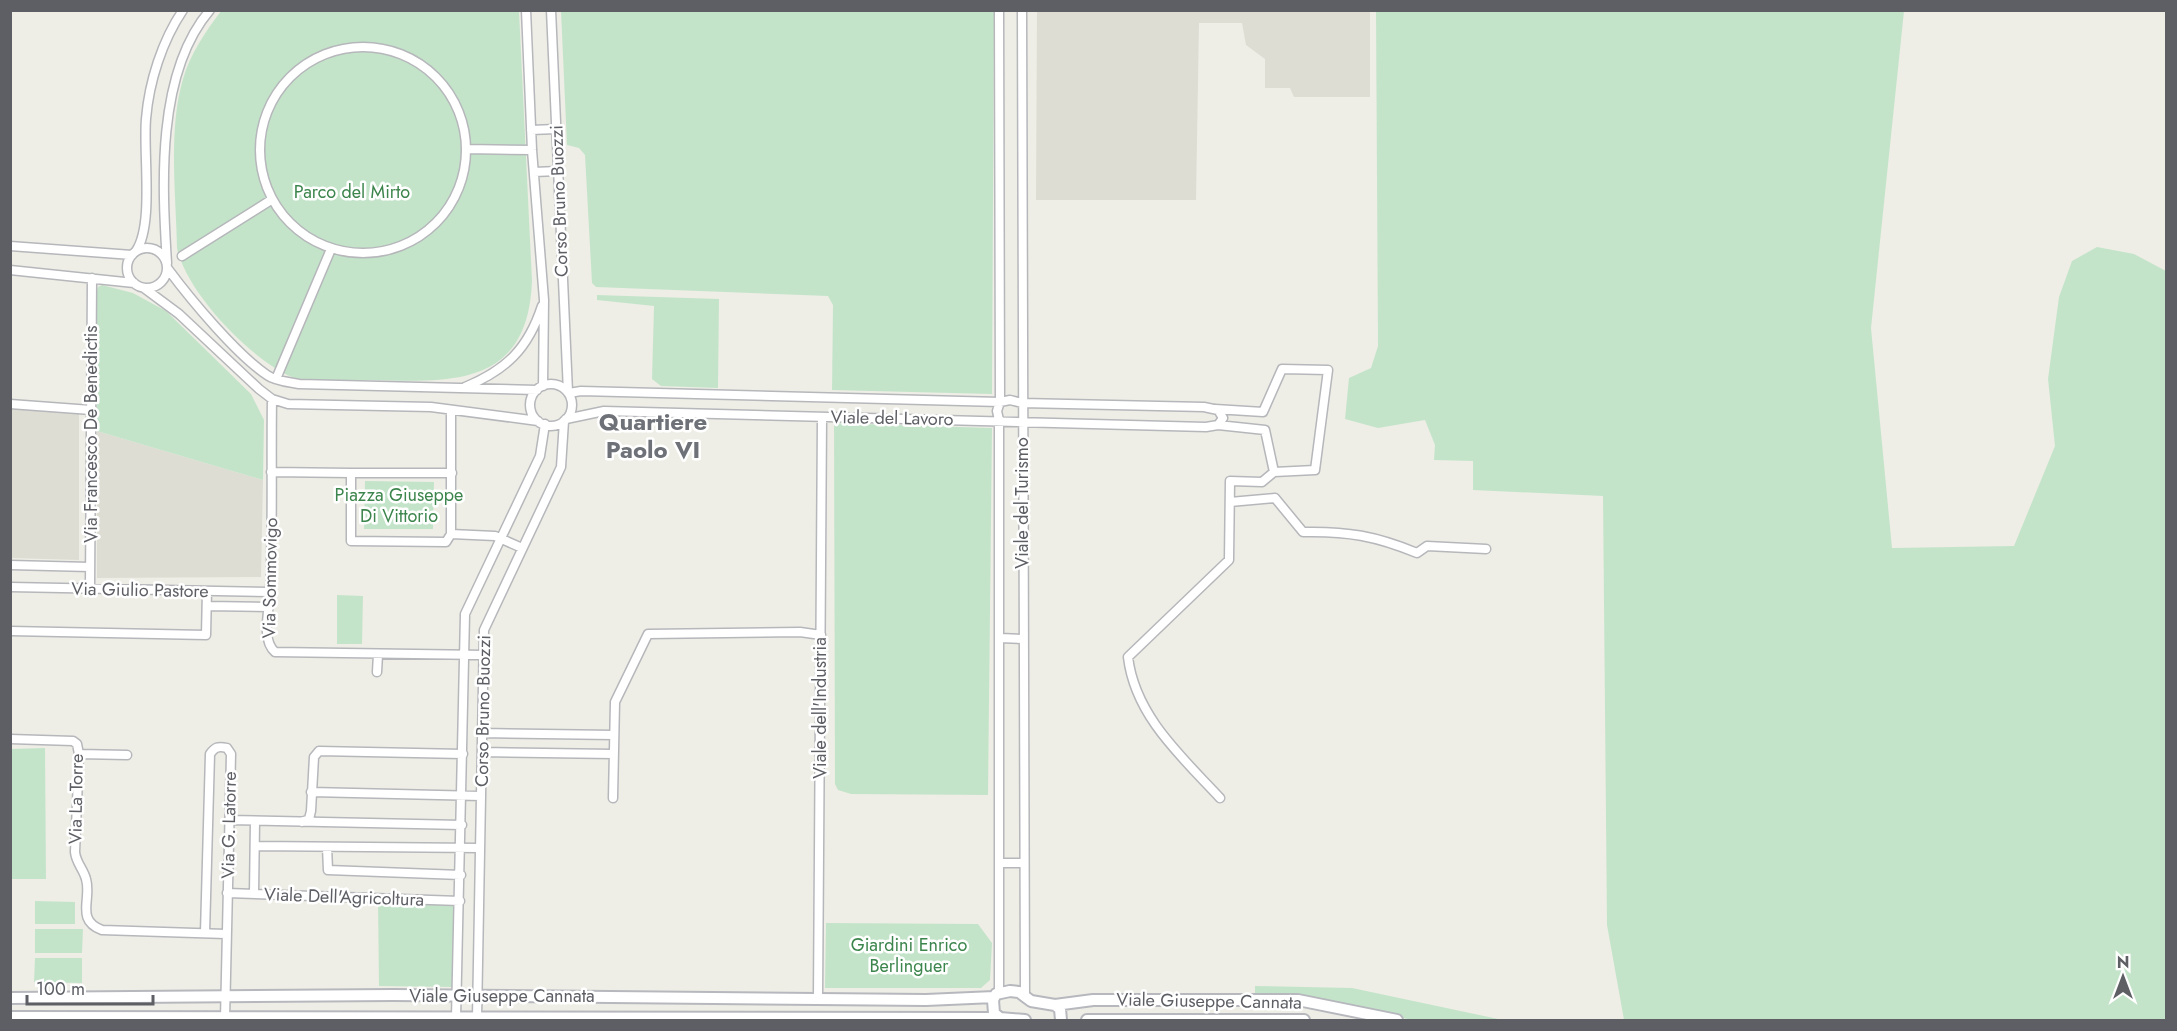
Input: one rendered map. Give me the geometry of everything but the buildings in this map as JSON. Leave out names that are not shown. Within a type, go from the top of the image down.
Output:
[{"type":"street","points":[[134,283],[127,269],[146,229],[145,142],[148,98],[166,43],[183,10]]},
{"type":"street","points":[[144,288],[158,285],[167,266],[166,140],[171,95],[183,56],[210,10]]},
{"type":"street","name":"Corso Bruno Buozzi","points":[[526,10],[532,150],[544,300],[540,388]]},
{"type":"street","name":"Corso Bruno Buozzi","points":[[551,10],[568,393]]},
{"type":"street","name":"Viale del Turismo","points":[[997,995],[1001,863],[999,420],[997,411],[1000,402],[999,10]]},
{"type":"street","name":"Viale del Turismo","points":[[1022,10],[1022,403],[1024,412],[1022,420],[1022,639],[1025,997]]},
{"type":"street","points":[[354,46],[389,50],[430,71],[450,93],[462,120],[467,149],[462,181],[448,210],[425,234],[396,249],[364,254],[331,249],[306,238],[286,221],[271,200],[260,167],[260,133],[271,100],[292,74],[321,55],[354,46]]},
{"type":"street","points":[[531,130],[556,129]]},
{"type":"street","points":[[467,149],[532,150]]},
{"type":"street","points":[[534,172],[558,171]]},
{"type":"street","points":[[182,256],[271,200]]},
{"type":"street","points":[[10,246],[134,253],[155,249],[184,291],[248,359],[269,377],[299,384],[463,388],[540,388],[556,385],[568,393],[572,407],[565,420],[558,424],[432,406],[288,404],[272,399],[169,305],[134,283],[10,270]]},
{"type":"street","points":[[276,378],[331,249]]},
{"type":"street","name":"Via Francesco De Benedictis","points":[[90,589],[92,278]]},
{"type":"street","points":[[463,388],[506,364],[520,350],[532,334],[544,300]]},
{"type":"street","name":"Viale del Lavoro","points":[[565,420],[604,411],[999,420],[1011,423],[1022,420],[1218,425],[1265,430],[1274,472],[1315,470],[1328,370],[1282,369],[1263,412],[1214,409],[1204,406],[1022,403],[1010,400],[1000,402],[581,391],[568,393]]},
{"type":"street","points":[[540,388],[533,395],[531,409],[542,423]]},
{"type":"street","name":"Via Sommovigo","points":[[272,399],[270,592],[267,640],[274,652],[484,655]]},
{"type":"street","points":[[10,404],[91,410]]},
{"type":"street","points":[[1214,409],[1224,418],[1218,425]]},
{"type":"street","points":[[351,473],[351,541],[446,543],[451,534],[451,410]]},
{"type":"street","name":"Viale dell'Industria","points":[[818,998],[822,417]]},
{"type":"street","name":"Corso Bruno Buozzi","points":[[477,1018],[484,630],[561,467],[565,420]]},
{"type":"street","name":"Corso Bruno Buozzi","points":[[456,1018],[461,875],[465,614],[540,456],[542,423]]},
{"type":"street","points":[[271,472],[452,473]]},
{"type":"street","points":[[1220,798],[1158,732],[1130,679],[1128,657],[1229,560],[1230,481],[1262,482],[1274,472]]},
{"type":"street","points":[[1230,502],[1275,498],[1303,532],[1343,531],[1383,539],[1417,553],[1427,546],[1486,549]]},
{"type":"street","points":[[451,534],[501,537],[522,548]]},
{"type":"street","name":"Via Giulio Pastore","points":[[10,565],[90,567]]},
{"type":"street","name":"Via Giulio Pastore","points":[[10,587],[270,592]]},
{"type":"street","points":[[10,631],[206,635],[207,591]]},
{"type":"street","points":[[207,606],[269,607]]},
{"type":"street","points":[[613,798],[615,702],[648,634],[800,632],[821,635]]},
{"type":"street","points":[[1000,638],[1022,639]]},
{"type":"street","points":[[377,672],[378,654]]},
{"type":"street","points":[[482,733],[614,735]]},
{"type":"street","name":"Via La Torre","points":[[10,738],[73,741],[77,744],[79,754],[75,852],[76,863],[87,880],[87,918],[92,926],[102,930],[226,934]]},
{"type":"street","name":"Via G. Latorre","points":[[205,933],[210,754],[214,748],[220,746],[227,748],[231,754],[225,1019]]},
{"type":"street","points":[[301,822],[309,819],[314,757],[319,751],[463,754]]},
{"type":"street","points":[[482,752],[614,754]]},
{"type":"street","points":[[79,754],[127,755]]},
{"type":"street","points":[[311,792],[481,796]]},
{"type":"street","points":[[229,820],[462,825]]},
{"type":"street","points":[[254,894],[255,821]]},
{"type":"street","points":[[255,846],[480,848]]},
{"type":"street","points":[[327,847],[328,870],[461,875]]},
{"type":"street","points":[[1001,863],[1023,863]]},
{"type":"street","name":"Viale Dell'Agricoltura","points":[[227,893],[460,901]]},
{"type":"street","name":"Viale Giuseppe Cannata","points":[[10,998],[457,995],[818,998],[997,995],[1010,991],[1031,1001],[1055,1005],[1093,1000],[1298,1000],[1396,1020]]},
{"type":"street","points":[[997,995],[992,1007],[1000,1018]]},
{"type":"street","points":[[1055,1005],[1060,1009],[1061,1020]]},
{"type":"street","name":"Viale Giuseppe Cannata","points":[[10,1017],[162,1020],[1000,1018],[1022,1020]]},
{"type":"street","name":"Viale Giuseppe Cannata","points":[[1088,1020],[1304,1020]]},
{"type":"shaded area","points":[[1037,11],[1370,11],[1370,97],[1294,97],[1290,88],[1265,88],[1265,59],[1246,45],[1242,23],[1199,23],[1196,200],[1036,200]]},
{"type":"shaded area","points":[[10,409],[79,413],[79,560],[11,558]]},
{"type":"shaded area","points":[[97,431],[263,480],[261,577],[97,578]]},
{"type":"green space","name":"Parco del Mirto","points":[[221,11],[519,11],[532,281],[527,316],[517,341],[501,359],[480,371],[456,378],[400,381],[299,379],[258,356],[222,323],[193,284],[177,248],[174,141],[178,99],[186,70],[199,43]]},
{"type":"green space","points":[[561,11],[994,11],[992,394],[832,390],[833,305],[828,296],[596,287],[592,283],[585,155],[579,148],[567,145]]},
{"type":"green space","points":[[1376,11],[1904,11],[1871,328],[1892,548],[2014,546],[2055,446],[2048,379],[2059,297],[2072,261],[2097,247],[2134,254],[2166,271],[2166,1020],[1624,1020],[1607,925],[1603,496],[1473,490],[1473,461],[1434,460],[1435,445],[1425,420],[1378,428],[1345,419],[1349,378],[1371,368],[1378,346]]},
{"type":"green space","points":[[102,285],[133,293],[166,311],[251,394],[264,420],[263,480],[97,431],[97,291]]},
{"type":"green space","points":[[597,295],[719,299],[718,388],[661,386],[652,379],[654,306],[597,300]]},
{"type":"green space","points":[[834,423],[992,428],[988,795],[851,794],[838,790],[835,784]]},
{"type":"green space","name":"Piazza Giuseppe Di Vittorio","points":[[365,481],[434,482],[433,529],[364,529]]},
{"type":"green space","points":[[337,595],[363,596],[362,644],[337,644]]},
{"type":"green space","points":[[45,748],[46,879],[11,879],[11,749]]},
{"type":"green space","points":[[378,900],[455,903],[452,987],[379,986]]},
{"type":"green space","points":[[35,901],[75,902],[75,924],[35,924]]},
{"type":"green space","name":"Giardini Enrico Berlinguer","points":[[826,923],[978,924],[992,943],[990,980],[981,988],[825,988]]},
{"type":"green space","points":[[35,929],[83,929],[82,953],[35,953]]},
{"type":"green space","points":[[35,958],[82,958],[82,983],[34,982]]},
{"type":"green space","points":[[1255,986],[1352,988],[1503,1020],[1412,1020],[1313,999],[1255,996]]},
{"type":"district","name":"Quartiere Paolo VI","points":[[653,435]]}]
